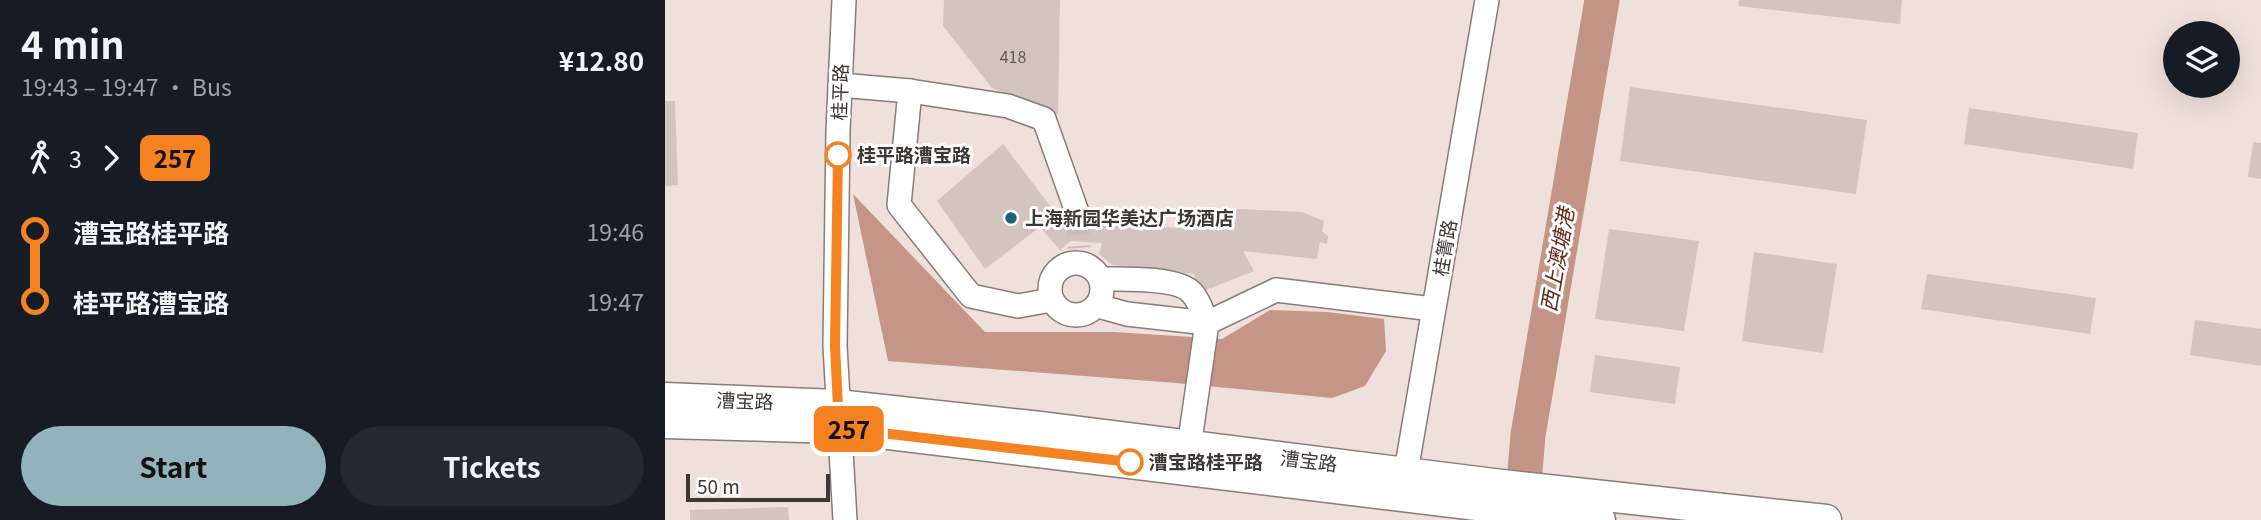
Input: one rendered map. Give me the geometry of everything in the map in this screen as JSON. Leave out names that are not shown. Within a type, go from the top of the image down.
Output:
[{"type":"main road","name":"漕宝路","points":[[665,398],[838,416],[1563,504],[1826,520]]},
{"type":"main road","name":"漕宝路","points":[[665,422],[838,416],[1032,426],[1189,447],[1404,484]]},
{"type":"main road","name":"漕宝路","points":[[1563,504],[1600,520]]},
{"type":"street","name":"桂平路","points":[[843,0],[835,346],[845,520]]},
{"type":"street","name":"桂箐路","points":[[1404,484],[1487,0]]},
{"type":"street","points":[[840,85],[910,91],[1008,106],[1044,119],[1077,212]]},
{"type":"street","points":[[910,91],[899,205],[971,296],[1018,306],[1051,300]]},
{"type":"street","points":[[1079,255],[1101,278],[1103,293],[1098,306],[1087,314],[1073,316],[1060,311],[1051,300],[1049,286],[1054,273],[1079,255]]},
{"type":"street","points":[[1101,278],[1180,285],[1192,293],[1207,323],[1189,447]]},
{"type":"street","points":[[1098,306],[1127,314],[1207,323],[1276,290],[1433,309]]},
{"type":"shaded area","points":[[853,194],[985,332],[1114,332],[1222,339],[1270,310],[1327,312],[1384,319],[1386,351],[1365,386],[1332,398],[888,361]]},
{"type":"building","points":[[944,0],[1060,0],[1058,115],[992,88],[943,26]]},
{"type":"building","points":[[1739,0],[1902,0],[1900,24],[1738,6]]},
{"type":"building","points":[[1630,87],[1867,120],[1856,194],[1620,161]]},
{"type":"building","points":[[665,101],[675,101],[678,185],[665,186]]},
{"type":"building","points":[[1969,108],[2138,133],[2133,169],[1964,144]]},
{"type":"building","points":[[2253,142],[2261,143],[2261,179],[2248,177]]},
{"type":"building","name":"上海新园华美达广场酒店","points":[[1003,144],[1057,215],[1109,225],[1184,228],[1183,222],[1209,214],[1216,222],[1238,209],[1302,212],[1324,221],[1322,231],[1328,236],[1327,244],[1320,242],[1317,259],[1243,251],[1254,271],[1201,292],[1194,274],[1112,265],[1099,254],[1102,243],[1071,241],[1060,250],[1040,227],[985,269],[937,201]]},
{"type":"building","points":[[1609,229],[1699,241],[1684,331],[1595,319]]},
{"type":"building","points":[[1754,252],[1837,264],[1823,353],[1742,341]]},
{"type":"building","points":[[1927,274],[2096,298],[2090,334],[1921,309]]},
{"type":"building","points":[[2195,320],[2261,329],[2261,366],[2190,355]]},
{"type":"building","points":[[1595,355],[1680,367],[1675,404],[1590,392]]},
{"type":"building","points":[[788,507],[789,520],[690,520],[690,510]]},
{"type":"waterway","name":"西上澳塘港","points":[[1521,519],[1528,435],[1602,0]]},
{"type":"tunnel","points":[[1077,212],[1079,248]]},
{"type":"bus line","name":"257","points":[[838,155],[835,346],[839,428],[1130,462]]},
{"type":"place","name":"桂平路漕宝路","points":[[838,155]]},
{"type":"place","name":"上海新园华美达广场酒店","points":[[1011,218]]},
{"type":"place","name":"漕宝路桂平路","points":[[1130,462]]}]
